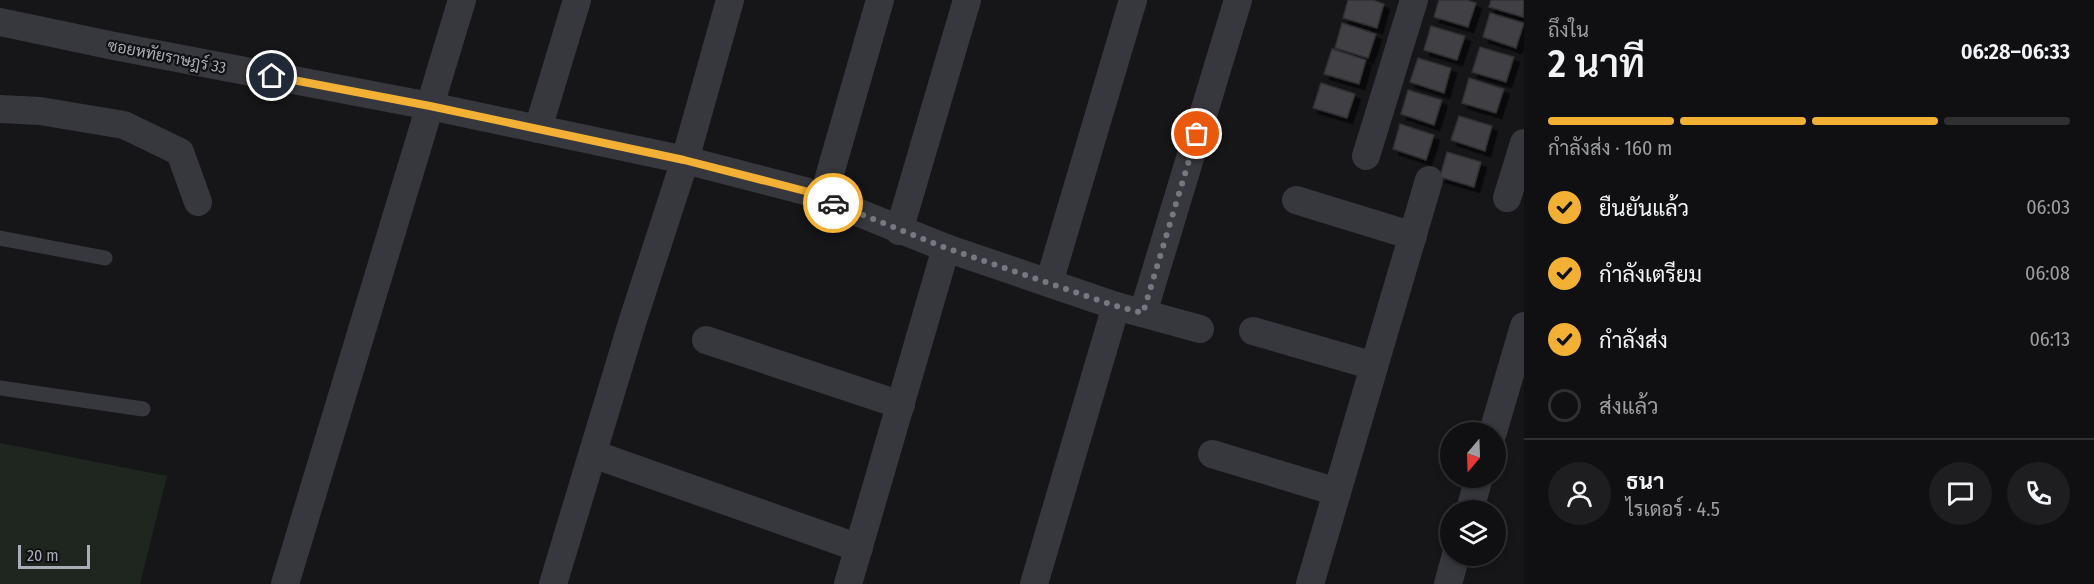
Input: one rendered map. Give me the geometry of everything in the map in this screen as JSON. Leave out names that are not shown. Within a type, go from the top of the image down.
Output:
[{"type":"street","points":[[285,584],[462,0]]},
{"type":"street","points":[[538,129],[577,0]]},
{"type":"street","points":[[553,584],[684,160],[730,0]]},
{"type":"street","points":[[823,198],[880,0]]},
{"type":"street","points":[[899,231],[967,0]]},
{"type":"street","points":[[1049,283],[1133,0]]},
{"type":"street","points":[[1143,313],[1238,0]]},
{"type":"street","points":[[1366,156],[1414,0]]},
{"type":"street","name":"ซอยหทัยราษฎร์ 33","points":[[0,22],[430,106],[684,160],[805,191],[899,231],[946,248],[1116,306],[1200,329]]},
{"type":"street","points":[[0,109],[40,111],[124,125],[180,152],[198,202]]},
{"type":"street","points":[[1507,198],[1524,142]]},
{"type":"street","points":[[1310,584],[1429,180]]},
{"type":"street","points":[[1296,200],[1413,236]]},
{"type":"street","points":[[848,584],[946,248]]},
{"type":"street","points":[[1034,584],[1116,306]]},
{"type":"street","points":[[1496,422],[1524,326]]},
{"type":"street","points":[[1253,331],[1374,366]]},
{"type":"street","points":[[706,340],[901,405]]},
{"type":"street","points":[[593,454],[859,548]]},
{"type":"street","points":[[1212,454],[1337,492]]},
{"type":"street","points":[[1448,584],[1453,566]]},
{"type":"lane","points":[[0,238],[105,258]]},
{"type":"lane","points":[[0,388],[143,409]]},
{"type":"shaded area","points":[[0,443],[167,476],[140,584],[0,584]]},
{"type":"building","points":[[1348,0],[1373,0],[1384,4],[1377,28],[1343,18]]},
{"type":"building","points":[[1439,0],[1467,0],[1476,3],[1468,27],[1434,17]]},
{"type":"building","points":[[1491,0],[1524,0],[1523,17],[1489,7]]},
{"type":"building","points":[[1490,13],[1524,23],[1516,48],[1483,37]]},
{"type":"building","points":[[1342,23],[1376,34],[1368,58],[1335,48]]},
{"type":"building","points":[[1431,26],[1465,36],[1457,60],[1424,50]]},
{"type":"building","points":[[1480,47],[1514,57],[1506,82],[1472,72]]},
{"type":"building","points":[[1332,49],[1366,60],[1359,84],[1324,74]]},
{"type":"building","points":[[1418,58],[1451,68],[1444,93],[1410,82]]},
{"type":"building","points":[[1469,78],[1504,89],[1496,113],[1462,103]]},
{"type":"building","points":[[1321,83],[1355,94],[1347,118],[1313,108]]},
{"type":"building","points":[[1408,90],[1442,100],[1434,125],[1401,114]]},
{"type":"building","points":[[1459,116],[1492,126],[1485,151],[1451,140]]},
{"type":"building","points":[[1400,124],[1434,135],[1426,160],[1393,149]]},
{"type":"building","points":[[1447,152],[1481,162],[1474,187],[1440,177]]},
{"type":"way so far","points":[[833,203],[946,248],[1116,306],[1143,313],[1197,134]]},
{"type":"route","points":[[272,76],[430,106],[684,160],[805,191],[833,203]]}]
